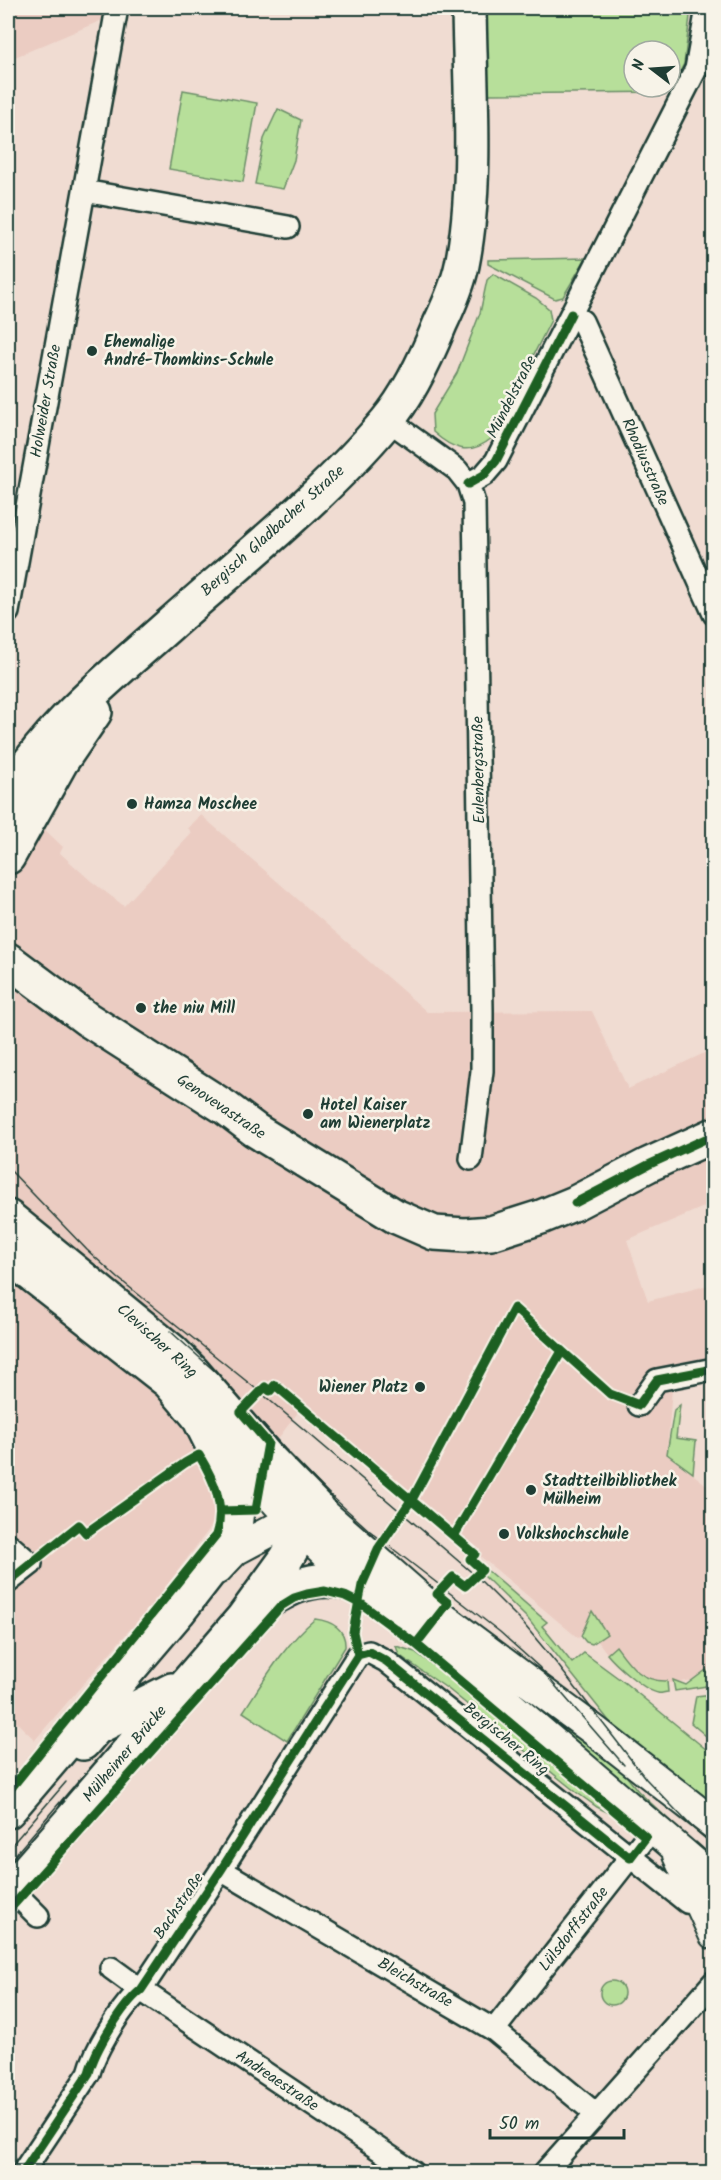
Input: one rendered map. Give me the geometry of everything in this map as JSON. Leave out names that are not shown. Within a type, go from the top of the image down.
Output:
[{"type":"main road","name":"Bergisch Gladbacher Straße","points":[[10,781],[60,726],[129,660],[324,488],[388,420],[426,357],[462,266],[472,170],[469,8]]},
{"type":"main road","name":"Bergisch Gladbacher Straße","points":[[8,857],[61,762],[129,660]]},
{"type":"main road","name":"Genovevastraße","points":[[8,960],[81,1015],[226,1108],[255,1130],[395,1216],[426,1231],[444,1235],[490,1233],[541,1218],[714,1135]]},
{"type":"main road","points":[[8,1202],[71,1269]]},
{"type":"main road","name":"Clevischer Ring","points":[[8,1217],[172,1351],[193,1371],[266,1456],[303,1519]]},
{"type":"main road","name":"Clevischer Ring","points":[[8,1256],[169,1382],[198,1416],[226,1472],[237,1510],[235,1528],[227,1549],[178,1612]]},
{"type":"main road","name":"Bergischer Ring","points":[[198,1416],[261,1483],[303,1519],[439,1615],[714,1824]]},
{"type":"main road","points":[[8,1811],[178,1612],[235,1550],[303,1519]]},
{"type":"main road","points":[[236,1625],[286,1559],[303,1519]]},
{"type":"main road","name":"Bergischer Ring","points":[[303,1519],[340,1566],[471,1672],[663,1837],[705,1889]]},
{"type":"main road","points":[[178,1612],[179,1631],[189,1640],[200,1643],[236,1625],[275,1597],[304,1582],[327,1580],[345,1582],[372,1594]]},
{"type":"main road","name":"Mülheimer Brücke","points":[[8,1888],[236,1625]]},
{"type":"main road","points":[[8,1831],[96,1728],[185,1683]]},
{"type":"main road","points":[[705,1889],[714,1934]]},
{"type":"street","name":"Holweider Straße","points":[[8,612],[117,8]]},
{"type":"street","name":"Mündelstraße","points":[[468,484],[484,475],[496,461],[696,69],[707,8]]},
{"type":"street","points":[[84,191],[288,227]]},
{"type":"street","name":"Rhodiusstraße","points":[[571,314],[582,321],[714,614]]},
{"type":"street","points":[[388,420],[457,470],[468,484]]},
{"type":"street","name":"Eulenbergstraße","points":[[468,484],[474,503],[482,1010],[482,1071],[471,1159]]},
{"type":"street","points":[[639,1405],[657,1380],[714,1369]]},
{"type":"street","points":[[8,1544],[31,1564],[8,1582]]},
{"type":"street","name":"Bergischer Ring","points":[[358,1655],[369,1652],[386,1661],[687,1902],[705,1889]]},
{"type":"street","name":"Bachstraße","points":[[24,2172],[89,2073],[93,2057],[131,1997],[141,1990],[221,1870],[358,1655]]},
{"type":"street","name":"Lülsdorffstraße","points":[[494,2030],[630,1858],[663,1837]]},
{"type":"street","name":"Bleichstraße","points":[[221,1870],[494,2030],[596,2114]]},
{"type":"street","points":[[8,1888],[38,1916]]},
{"type":"street","name":"Andreaestraße","points":[[111,1968],[413,2172]]},
{"type":"street","points":[[544,2172],[714,1982]]},
{"type":"shaded area","points":[[8,8],[108,8],[107,18],[8,60]]},
{"type":"shaded area","points":[[201,815],[427,1012],[592,1011],[628,1089],[713,1049],[713,1203],[627,1240],[648,1301],[713,1284],[713,1356],[673,1375],[667,1454],[713,1490],[713,1678],[642,1686],[614,1663],[586,1625],[578,1638],[302,1407],[157,1598],[35,1740],[8,1714],[8,883],[42,827],[63,847],[60,853],[124,906],[192,833],[188,828]]},
{"type":"green space","points":[[486,8],[691,8],[682,68],[682,39],[622,39],[622,93],[487,94]]},
{"type":"green space","points":[[183,90],[257,103],[243,182],[169,169]]},
{"type":"green space","points":[[278,109],[301,120],[294,160],[283,189],[255,184],[264,139]]},
{"type":"green space","points":[[586,258],[563,297],[555,299],[488,264],[488,260]]},
{"type":"green space","points":[[493,274],[536,298],[549,309],[551,320],[492,438],[484,444],[469,449],[455,447],[433,432],[432,414],[457,373],[480,313],[487,280]]},
{"type":"green space","points":[[680,1405],[676,1438],[696,1441],[693,1473],[667,1454],[674,1410]]},
{"type":"green space","points":[[488,1571],[547,1622],[542,1626],[572,1663],[584,1653],[625,1683],[713,1755],[713,1813],[629,1746],[528,1619],[484,1576]]},
{"type":"green space","points":[[592,1611],[607,1634],[592,1644],[586,1642],[581,1636]]},
{"type":"green space","points":[[315,1619],[337,1627],[343,1635],[345,1647],[287,1741],[243,1712],[285,1651]]},
{"type":"green space","points":[[437,1629],[558,1725],[610,1755],[638,1791],[713,1861]]},
{"type":"green space","points":[[396,1646],[415,1652],[452,1680],[611,1814],[576,1792],[448,1689],[399,1655]]},
{"type":"green space","points":[[616,1646],[637,1671],[650,1679],[667,1681],[668,1692],[652,1691],[623,1670],[607,1654]]},
{"type":"green space","points":[[706,1670],[713,1685],[675,1691],[673,1680],[686,1685]]},
{"type":"green space","points":[[714,1694],[713,1742],[691,1723],[696,1696]]},
{"type":"green space","points":[[612,1981],[617,1982],[623,1988],[623,1998],[617,2004],[612,2005],[607,2004],[601,1998],[600,1993],[601,1988],[607,1982]]},
{"type":"tram line","points":[[8,1168],[87,1250],[118,1278],[260,1392],[476,1576],[521,1621],[646,1779],[694,1829],[714,1846]]},
{"type":"tram line","points":[[170,1331],[219,1375],[328,1493],[370,1531],[500,1632],[539,1667],[624,1765]]},
{"type":"tram line","points":[[9,1848],[66,1782]]},
{"type":"tram line","points":[[8,1863],[73,1787]]},
{"type":"tram line","points":[[696,1842],[714,1858]]},
{"type":"cycle path","points":[[468,484],[484,475],[496,461],[571,314]]},
{"type":"cycle path","points":[[575,1203],[648,1165],[714,1135]]},
{"type":"cycle path","points":[[358,1655],[353,1632],[362,1585],[378,1549],[414,1496],[514,1308],[610,1394],[639,1405],[657,1380],[714,1369]]},
{"type":"cycle path","points":[[454,1536],[562,1351]]},
{"type":"cycle path","points":[[220,1511],[256,1510],[268,1443],[241,1412],[265,1387],[270,1391],[275,1385],[475,1554],[470,1559],[482,1570],[465,1586],[453,1577],[437,1594],[448,1603],[416,1644]]},
{"type":"cycle path","points":[[8,1582],[79,1525],[86,1533],[199,1455],[217,1493],[220,1513],[216,1535],[8,1792]]},
{"type":"cycle path","points":[[8,1911],[281,1606],[294,1598],[325,1591],[345,1596],[363,1605],[416,1644],[646,1837],[630,1858],[386,1661],[369,1652],[358,1655]]},
{"type":"cycle path","points":[[23,2172],[89,2073],[110,2028],[141,1990],[221,1870],[358,1655]]},
{"type":"place","name":"Ehemalige André-Thomkins-Schule","points":[[92,351]]},
{"type":"place","name":"Hamza Moschee","points":[[132,804]]},
{"type":"place","name":"the niu Mill","points":[[141,1008]]},
{"type":"place","name":"Hotel Kaiser am Wienerplatz","points":[[308,1114]]},
{"type":"place","name":"Wiener Platz","points":[[420,1387]]},
{"type":"place","name":"Stadtteilbibliothek Mülheim","points":[[531,1490]]},
{"type":"place","name":"Volkshochschule","points":[[504,1534]]}]
